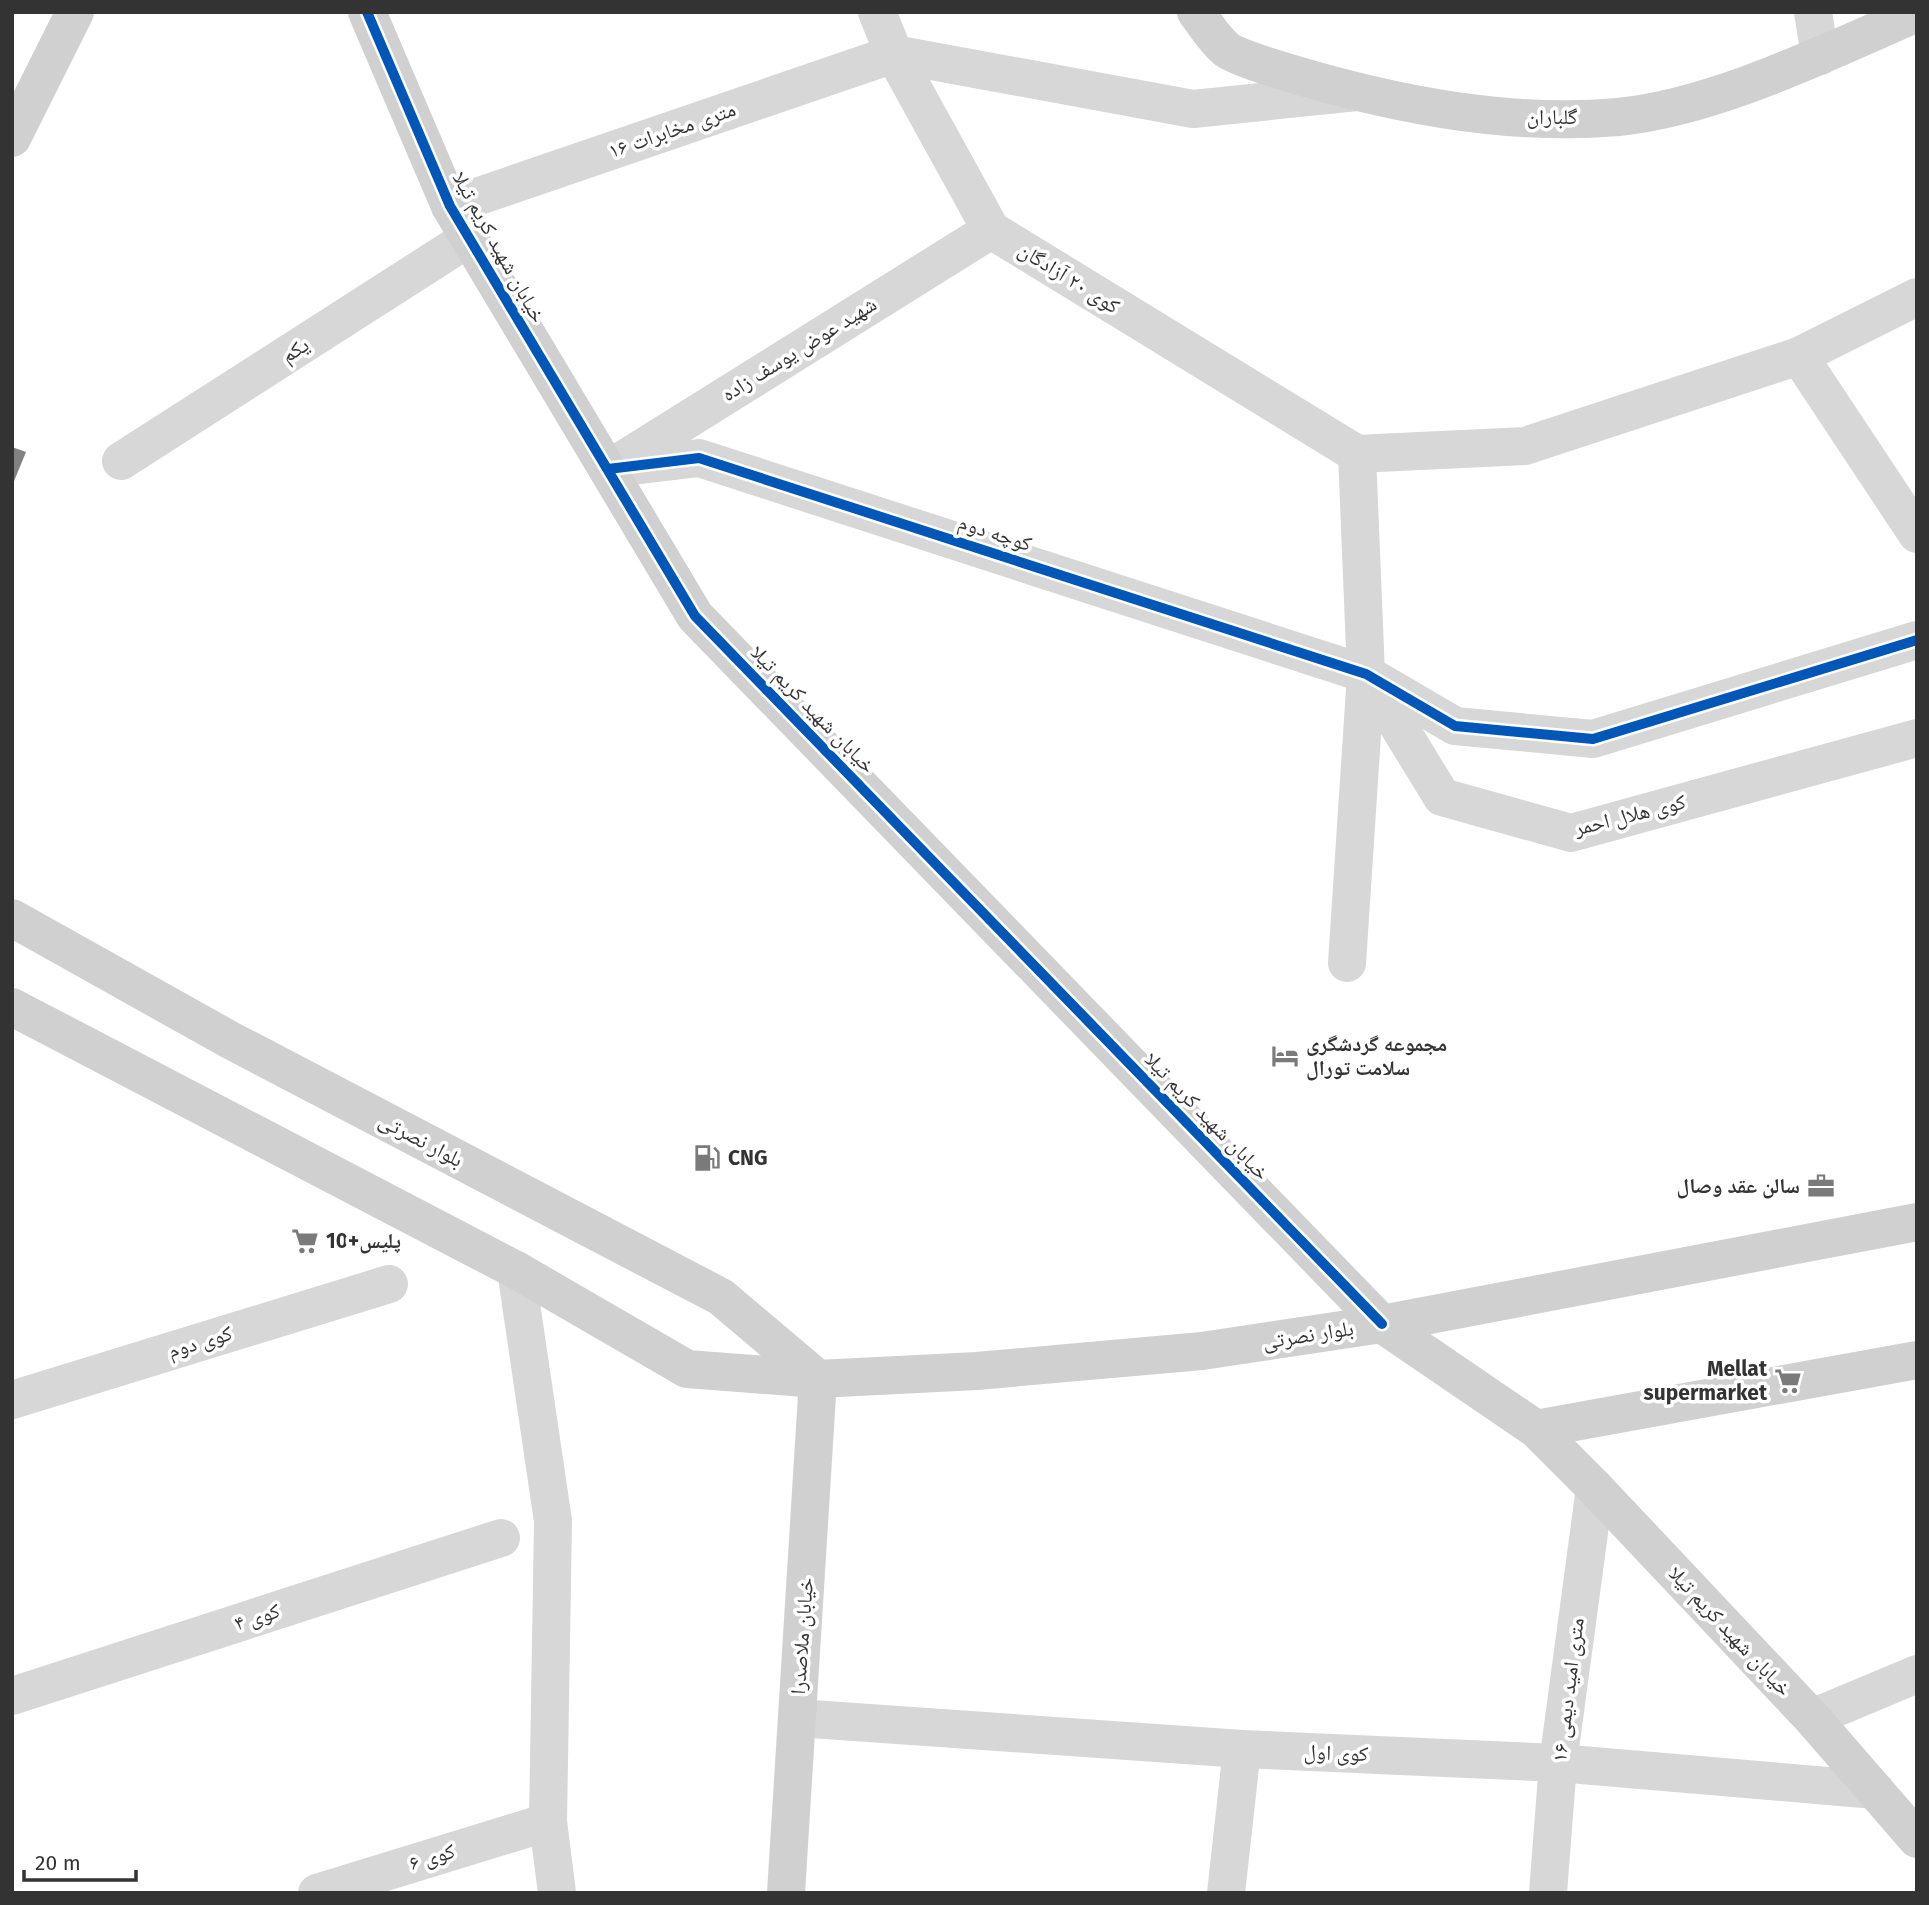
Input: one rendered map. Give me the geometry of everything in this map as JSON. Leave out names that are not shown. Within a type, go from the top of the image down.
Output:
[{"type":"main road","points":[[12,138],[75,12]]},
{"type":"main road","name":"خیابان شهید کریم تیلا","points":[[367,12],[450,206],[695,616],[1382,1324],[1536,1429],[1595,1488],[1812,1718],[1917,1839]]},
{"type":"main road","name":"گلباران","points":[[1196,12],[1227,51],[1359,92],[1423,108],[1515,117],[1619,117],[1699,100],[1820,55],[1917,13]]},
{"type":"main road","name":"بلوار نصرتی","points":[[12,918],[230,1040],[721,1297],[818,1380]]},
{"type":"main road","name":"بلوار نصرتی","points":[[12,1007],[516,1270],[687,1369],[818,1380],[1107,1361],[1202,1351],[1382,1324],[1917,1222]]},
{"type":"main road","points":[[1536,1429],[1917,1360]]},
{"type":"main road","name":"خیابان ملاصدرا","points":[[786,1893],[818,1380]]},
{"type":"street","name":"کوی ۲۰ آزادگان","points":[[877,12],[894,54],[991,230],[1357,454]]},
{"type":"street","points":[[1813,12],[1820,55]]},
{"type":"street","name":"۱۶ متری مخابرات","points":[[450,206],[894,54]]},
{"type":"street","points":[[894,54],[1193,109],[1359,92]]},
{"type":"street","name":"شهید عوض یوسف زاده","points":[[607,469],[991,230]]},
{"type":"street","name":"یکم","points":[[121,461],[469,238]]},
{"type":"street","points":[[1347,963],[1366,674],[1357,454],[1525,446],[1799,356],[1917,297]]},
{"type":"street","points":[[1799,356],[1917,534]]},
{"type":"street","name":"کوچه دوم","points":[[607,469],[698,458],[1366,674],[1455,726],[1593,739],[1917,640]]},
{"type":"street","name":"کوی هلال احمر","points":[[1366,674],[1442,797],[1571,833],[1917,738]]},
{"type":"street","points":[[516,1270],[553,1521],[548,1822],[557,1893]]},
{"type":"street","name":"کوی دوم","points":[[12,1400],[389,1284]]},
{"type":"street","name":"۱۶ متری امید دیمی","points":[[1548,1893],[1558,1763],[1595,1488]]},
{"type":"street","name":"کوی ۴","points":[[12,1696],[501,1538]]},
{"type":"street","points":[[1812,1718],[1917,1674]]},
{"type":"street","name":"کوی اول","points":[[797,1718],[1242,1749],[1558,1763],[1875,1790]]},
{"type":"street","points":[[1226,1893],[1242,1749]]},
{"type":"street","name":"کوی ۶","points":[[317,1893],[548,1822]]},
{"type":"building","points":[[12,447],[26,452],[12,486]]},
{"type":"cycle path","points":[[367,12],[450,206],[695,616],[1382,1324]]},
{"type":"cycle path","points":[[608,469],[699,458],[1366,674],[1455,726],[1593,739],[1917,640]]},
{"type":"place","name":"مجموعه گردشگری سلامت تورال","points":[[1285,1056]]},
{"type":"place","name":"CNG","points":[[707,1158]]},
{"type":"place","name":"سالن عقد وصال","points":[[1821,1186]]},
{"type":"place","name":"پلیس+10","points":[[305,1241]]},
{"type":"place","name":"Mellat supermarket","points":[[1788,1381]]}]
